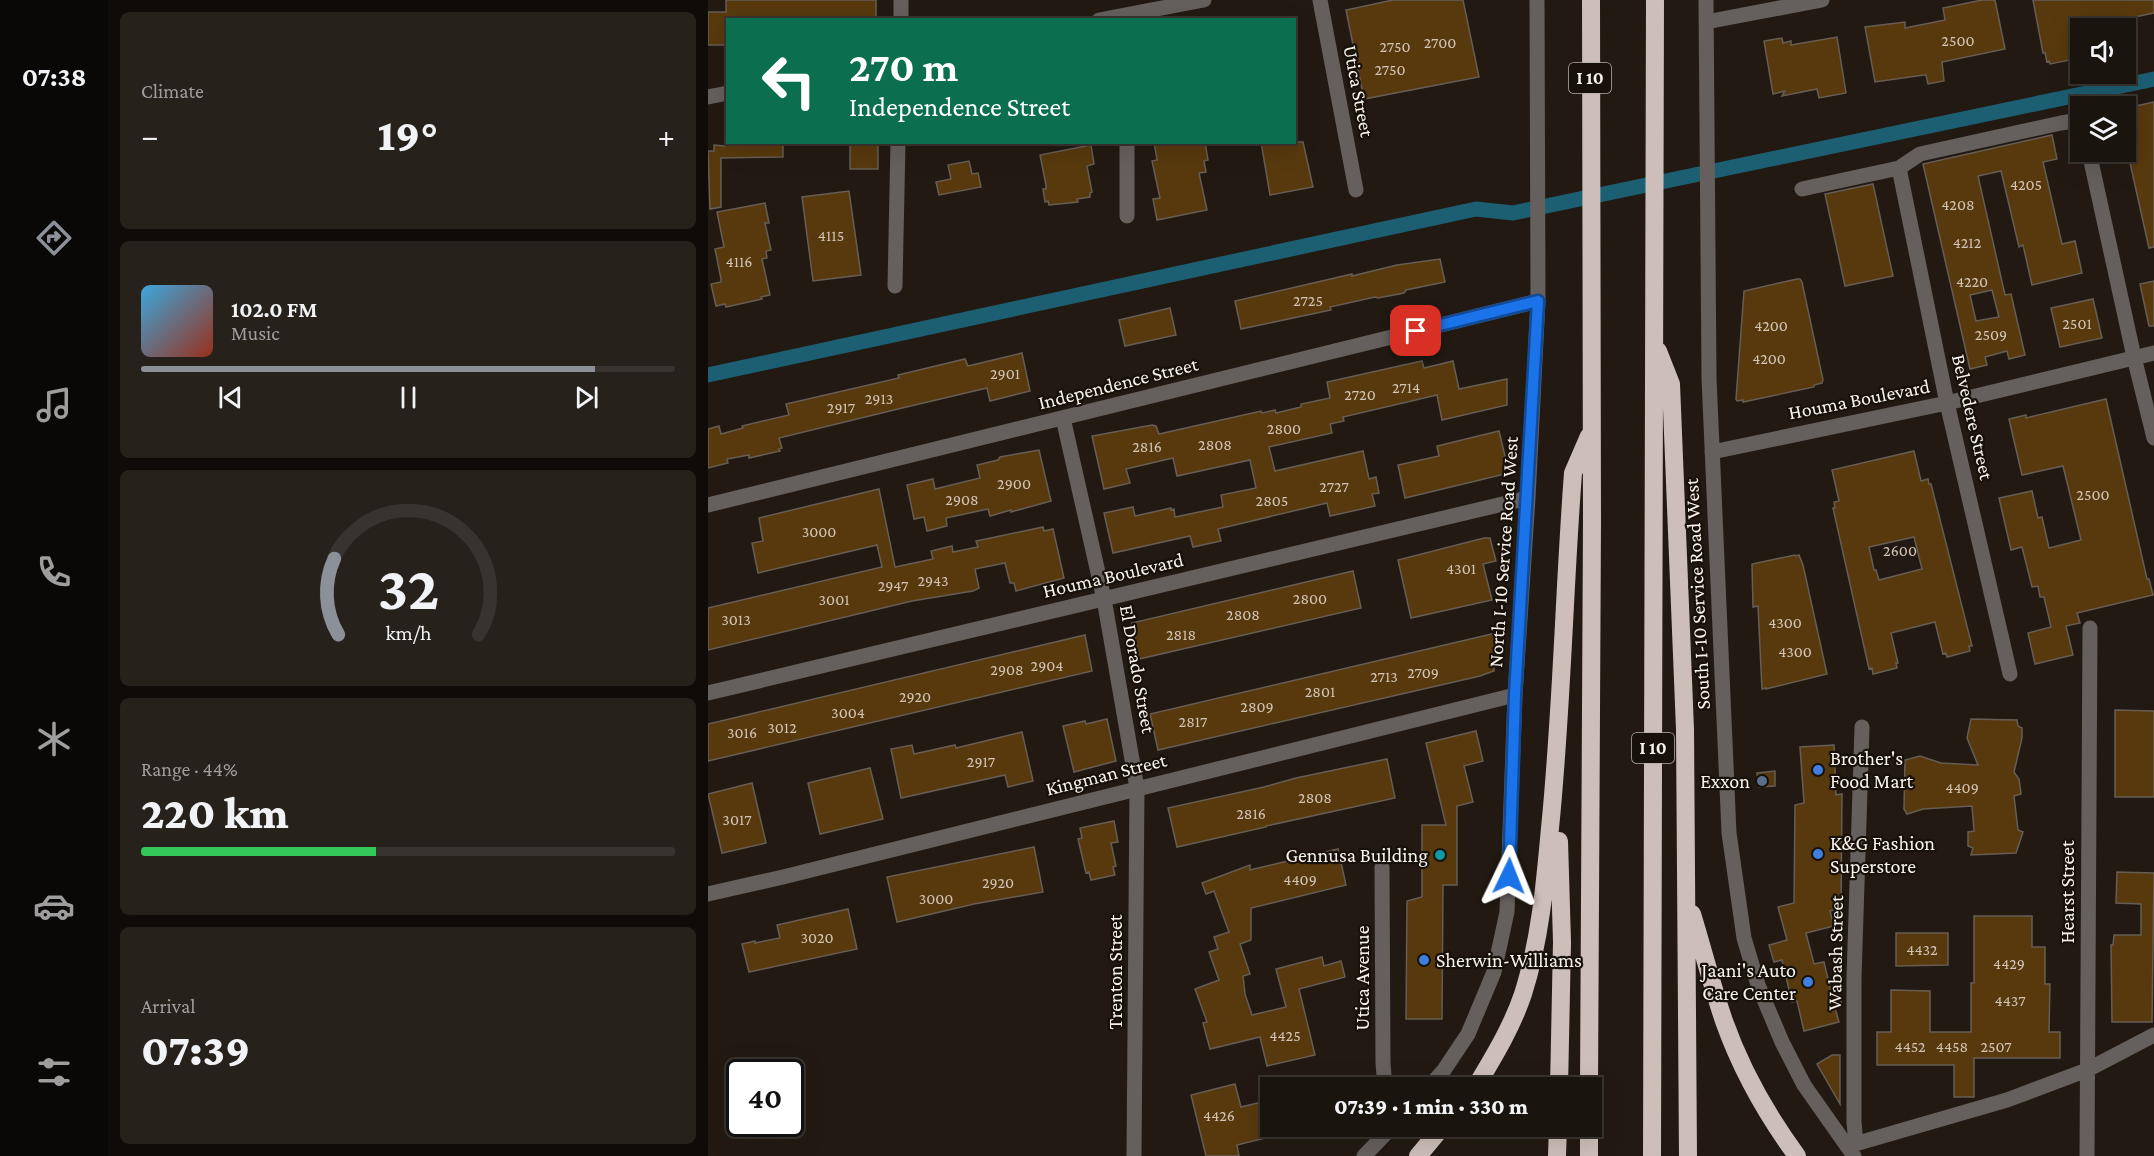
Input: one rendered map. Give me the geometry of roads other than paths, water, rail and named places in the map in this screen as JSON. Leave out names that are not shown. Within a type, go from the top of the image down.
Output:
[{"type":"highway","name":"I 10","points":[[1589,1077],[1591,0]]},
{"type":"highway","name":"I 10","points":[[1652,1156],[1655,0]]},
{"type":"highway","points":[[1653,340],[1671,384],[1685,729],[1688,1156]]},
{"type":"highway","points":[[1482,1077],[1522,997],[1532,965],[1544,890],[1556,773],[1573,473],[1592,430]]},
{"type":"highway","points":[[1556,773],[1562,942],[1559,1077]]},
{"type":"highway","points":[[1686,895],[1724,1022],[1749,1077],[1777,1128],[1797,1156]]},
{"type":"highway","points":[[1418,1156],[1434,1137]]},
{"type":"highway","points":[[1557,1156],[1558,1137]]},
{"type":"highway","points":[[1589,1137],[1589,1156]]},
{"type":"street","points":[[901,0],[901,18]]},
{"type":"street","points":[[1105,18],[1127,11],[1204,0]]},
{"type":"street","name":"Utica Street","points":[[1320,0],[1356,190]]},
{"type":"street","name":"North I-10 Service Road West","points":[[1438,1077],[1468,1034],[1494,972],[1507,912],[1515,695],[1538,301],[1537,0]]},
{"type":"street","name":"South I-10 Service Road West","points":[[1706,0],[1712,452],[1729,833],[1744,938],[1758,985],[1782,1042],[1804,1085],[1852,1149]]},
{"type":"street","points":[[1706,22],[1822,0]]},
{"type":"street","points":[[708,97],[726,93]]},
{"type":"street","points":[[1802,189],[1899,168],[1920,154],[2070,122]]},
{"type":"street","points":[[895,286],[898,144]]},
{"type":"street","points":[[1126,144],[1126,216]]},
{"type":"street","points":[[2091,162],[2154,438]]},
{"type":"street","name":"Belvedere Street","points":[[1899,168],[1947,403],[2010,674]]},
{"type":"street","name":"Independence Street","points":[[708,505],[1538,301]]},
{"type":"street","name":"Houma Boulevard","points":[[1712,452],[1947,403],[2154,353]]},
{"type":"street","name":"El Dorado Street","points":[[1063,418],[1104,599],[1137,788]]},
{"type":"street","name":"Houma Boulevard","points":[[708,693],[1528,498]]},
{"type":"street","name":"Hearst Street","points":[[2087,1156],[2090,628]]},
{"type":"street","name":"Kingman Street","points":[[708,894],[791,876],[1515,695]]},
{"type":"street","name":"Wabash Street","points":[[1852,1149],[1854,978],[1862,727]]},
{"type":"street","name":"Trenton Street","points":[[1134,1156],[1137,788]]},
{"type":"street","name":"Utica Avenue","points":[[1382,867],[1384,1077]]},
{"type":"street","points":[[1852,1149],[2007,1100],[2087,1070],[2154,1035]]},
{"type":"street","points":[[1364,1156],[1382,1137]]},
{"type":"waterway","points":[[708,375],[1476,209],[1513,213],[2154,79]]},
{"type":"place","name":"Brother's Food Mart","points":[[1818,770]]},
{"type":"place","name":"Exxon","points":[[1762,781]]},
{"type":"place","name":"K&G Fashion Superstore","points":[[1818,854]]},
{"type":"place","name":"Gennusa Building","points":[[1440,855]]},
{"type":"place","name":"Sherwin-Williams","points":[[1424,960]]},
{"type":"place","name":"Jaani's Auto Care Center","points":[[1808,982]]}]
